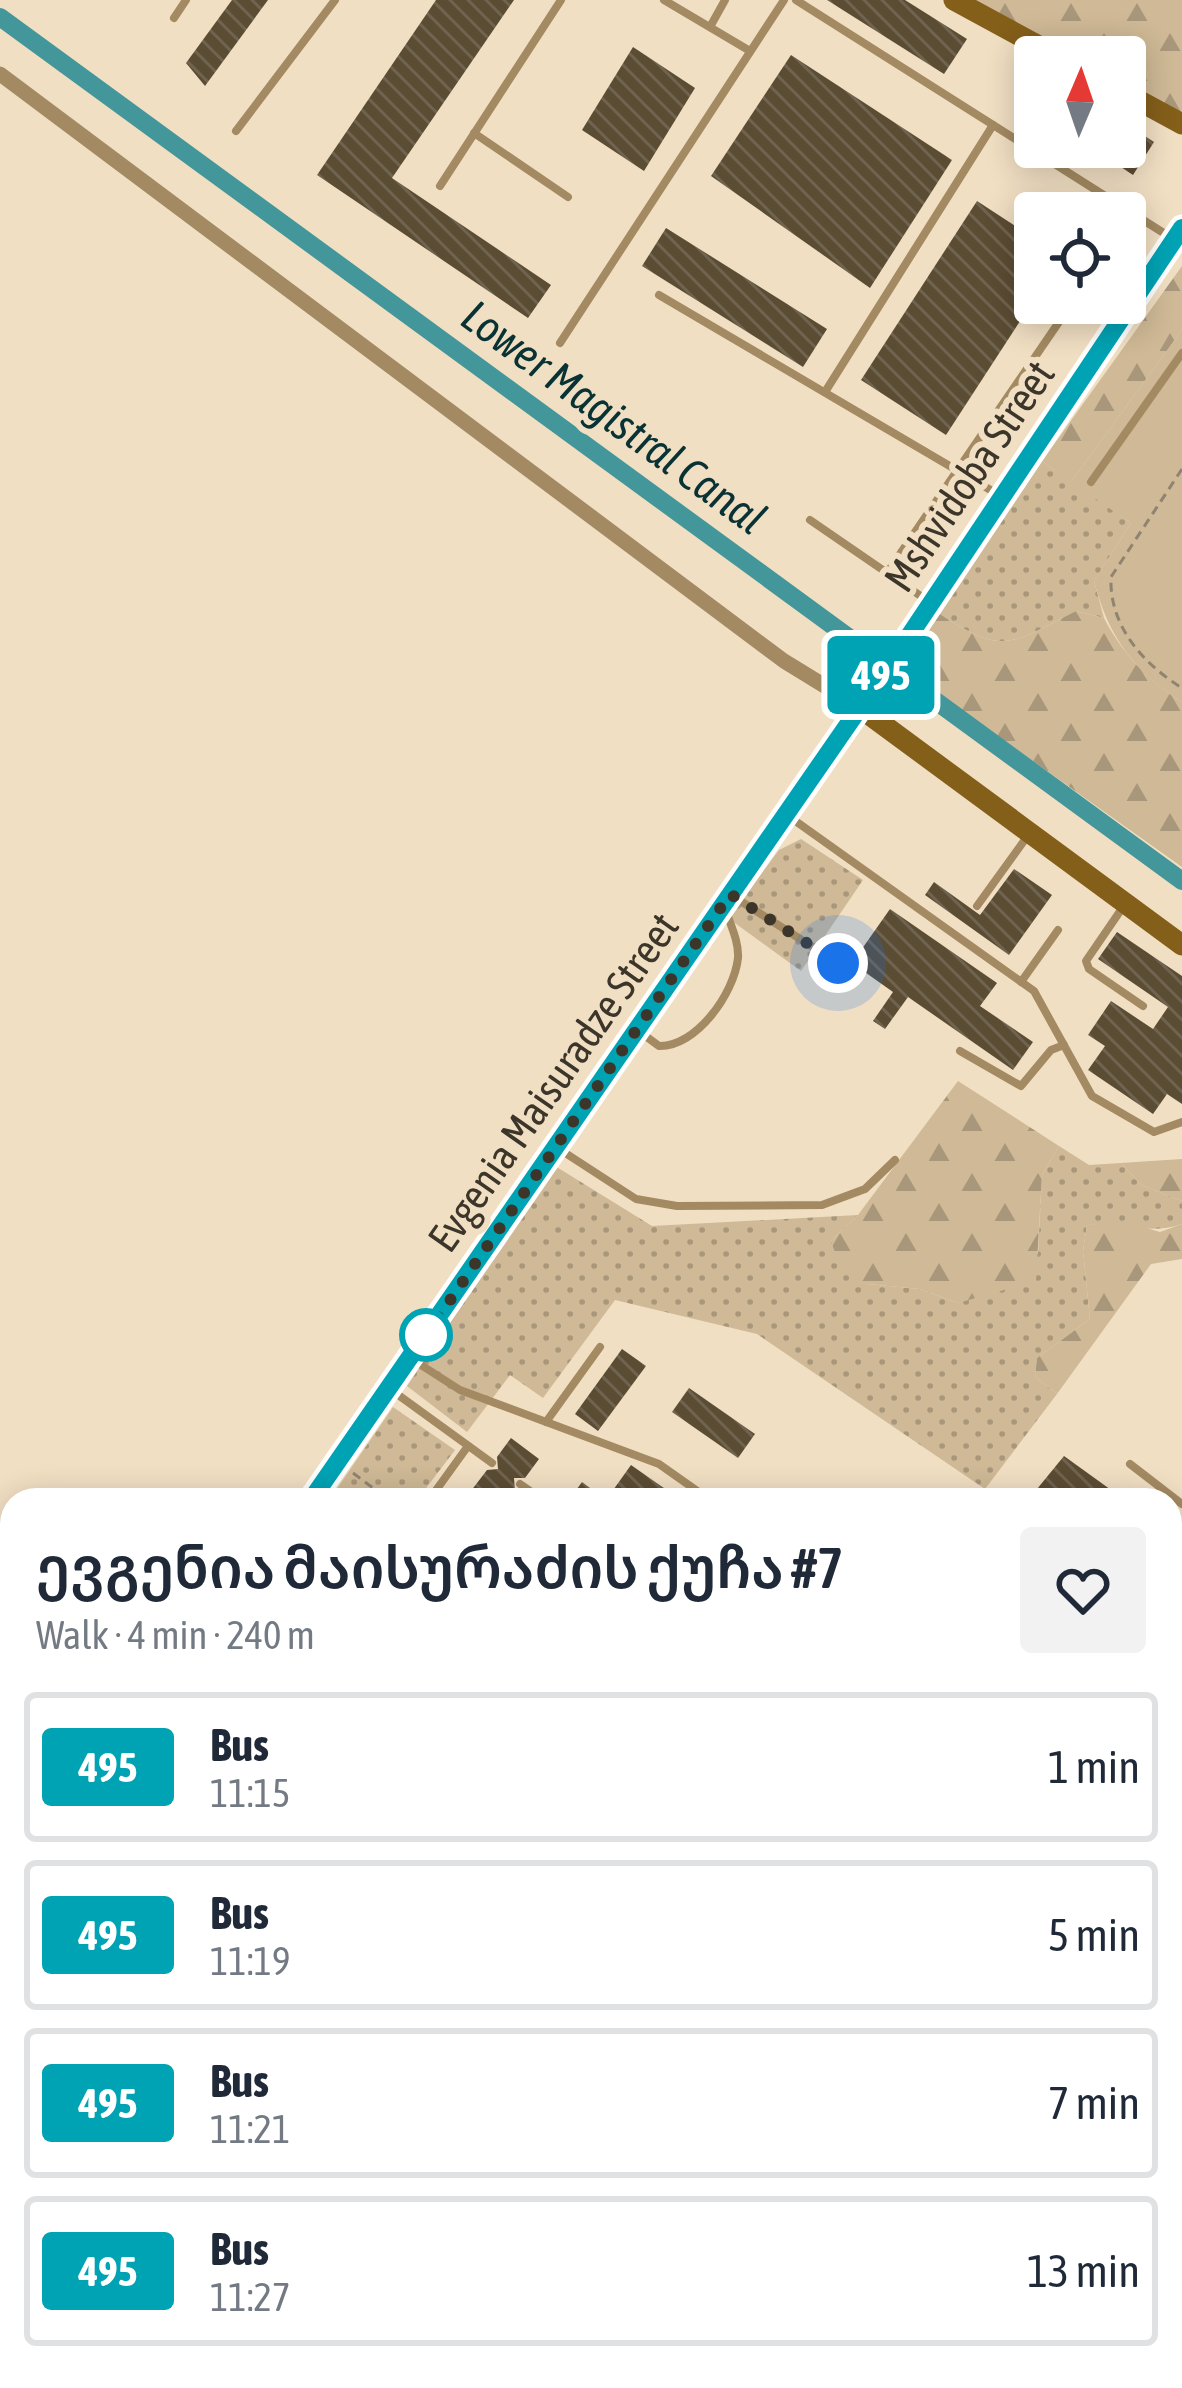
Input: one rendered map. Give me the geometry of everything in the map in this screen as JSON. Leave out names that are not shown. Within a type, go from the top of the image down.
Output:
[{"type":"street","points":[[954,0],[1020,36]]},
{"type":"street","points":[[0,74],[784,661],[865,698],[1030,833],[1182,945]]},
{"type":"street","points":[[1146,104],[1182,124]]},
{"type":"street","name":"Mshvidoba Street","points":[[865,698],[1178,234]]},
{"type":"street","name":"Evgenia Maisuradze Street","points":[[319,1488],[865,698]]},
{"type":"lane","points":[[174,18],[186,0]]},
{"type":"lane","points":[[236,131],[335,0]]},
{"type":"lane","points":[[440,186],[561,0]]},
{"type":"lane","points":[[664,0],[750,51]]},
{"type":"lane","points":[[710,27],[725,0]]},
{"type":"lane","points":[[560,343],[784,0]]},
{"type":"lane","points":[[796,0],[1100,192]]},
{"type":"lane","points":[[825,392],[993,124]]},
{"type":"lane","points":[[474,133],[568,197]]},
{"type":"lane","points":[[1146,219],[1178,234]]},
{"type":"lane","points":[[658,295],[1003,497]]},
{"type":"lane","points":[[886,573],[1058,324]]},
{"type":"lane","points":[[1090,482],[1182,353]]},
{"type":"lane","points":[[810,520],[931,603]]},
{"type":"lane","points":[[786,814],[1021,982],[1052,1014],[1076,1076],[1108,1107],[1154,1132],[1182,1122]]},
{"type":"lane","points":[[977,906],[1030,833]]},
{"type":"lane","points":[[727,899],[838,963]]},
{"type":"lane","points":[[637,1029],[659,1046],[685,1043],[695,1035],[734,976],[738,945],[727,899]]},
{"type":"lane","points":[[1126,903],[1086,961],[1143,1006]]},
{"type":"lane","points":[[1021,982],[1058,930]]},
{"type":"lane","points":[[960,1051],[1021,1086],[1051,1050],[1064,1045]]},
{"type":"lane","points":[[554,1147],[636,1199],[677,1206],[822,1205],[865,1189],[895,1160]]},
{"type":"lane","points":[[546,1421],[600,1347]]},
{"type":"lane","points":[[410,1358],[460,1390],[659,1464],[693,1488]]},
{"type":"lane","points":[[389,1388],[492,1463]]},
{"type":"lane","points":[[438,1488],[468,1446]]},
{"type":"lane","points":[[1130,1464],[1161,1488]]},
{"type":"lane","points":[[520,1484],[526,1488]]},
{"type":"path","points":[[1182,469],[1111,577],[1110,595],[1113,615],[1138,650],[1182,688]]},
{"type":"path","points":[[338,1461],[373,1488]]},
{"type":"green space","points":[[975,0],[1182,0],[1182,113],[1146,93],[1146,36],[1041,36]]},
{"type":"green space","points":[[1182,266],[1182,330],[1071,482],[1042,461],[1140,324],[1146,324],[1146,316]]},
{"type":"green space","points":[[1182,330],[1182,702],[1125,651],[1094,581],[1131,523],[1071,482]]},
{"type":"green space","points":[[1042,461],[1131,523],[1094,581],[1104,618],[1076,611],[1008,641],[979,636],[940,614]]},
{"type":"green space","points":[[1076,611],[1104,618],[1137,665],[1182,702],[1182,867],[902,668],[940,614],[979,636],[1008,641]]},
{"type":"green space","points":[[801,839],[863,880],[801,971],[728,918],[779,850]]},
{"type":"green space","points":[[958,1081],[1059,1146],[1042,1175],[1036,1281],[958,1303],[920,1289],[867,1284],[839,1264],[831,1241],[858,1215]]},
{"type":"green space","points":[[1059,1146],[1089,1165],[1121,1163],[1141,1185],[1182,1201],[1182,1224],[1159,1229],[1087,1225],[1083,1251],[1090,1319],[1037,1358],[1035,1377],[1057,1394],[986,1488],[757,1334],[615,1300],[543,1398],[510,1375],[467,1432],[407,1386],[555,1166],[652,1226],[858,1215],[831,1241],[867,1284],[920,1289],[958,1303],[1038,1253],[1042,1175]]},
{"type":"green space","points":[[1182,1159],[1182,1201],[1141,1185],[1121,1163]]},
{"type":"green space","points":[[1126,1222],[1160,1232],[1182,1224],[1182,1259],[1151,1264],[1057,1394],[1035,1377],[1037,1358],[1090,1319],[1083,1251],[1087,1225]]},
{"type":"green space","points":[[393,1407],[455,1450],[426,1488],[337,1488]]},
{"type":"building","points":[[232,0],[268,0],[205,86],[186,63]]},
{"type":"building","points":[[436,0],[514,0],[392,178],[551,285],[528,318],[317,175]]},
{"type":"building","points":[[827,0],[905,0],[967,39],[944,74]]},
{"type":"building","points":[[633,47],[695,88],[644,171],[582,130]]},
{"type":"building","points":[[791,55],[952,160],[870,288],[711,176]]},
{"type":"building","points":[[977,201],[1014,225],[1014,324],[1018,324],[946,435],[861,380]]},
{"type":"building","points":[[666,228],[827,329],[803,367],[642,266]]},
{"type":"building","points":[[1014,869],[1052,895],[1009,955],[925,895],[934,882],[980,915]]},
{"type":"building","points":[[890,909],[997,983],[980,1006],[1033,1042],[1013,1070],[908,997],[885,1029],[873,1021],[893,992],[852,963]]},
{"type":"building","points":[[1117,932],[1182,976],[1182,1104],[1167,1094],[1153,1114],[1088,1070],[1105,1046],[1088,1035],[1111,1001],[1153,1029],[1168,1007],[1098,959]]},
{"type":"building","points":[[622,1349],[646,1366],[598,1431],[575,1414]]},
{"type":"building","points":[[689,1388],[755,1434],[738,1458],[672,1412]]},
{"type":"building","points":[[511,1438],[539,1459],[525,1478],[514,1478],[515,1488],[473,1488],[487,1470],[498,1469],[497,1457]]},
{"type":"building","points":[[1064,1456],[1108,1488],[1038,1488]]},
{"type":"building","points":[[631,1465],[664,1488],[615,1488]]},
{"type":"waterway","name":"Lower Magistral Canal","points":[[0,17],[1182,881]]},
{"type":"bus line","name":"495","points":[[319,1488],[899,651],[1182,228]]},
{"type":"route","points":[[426,1335],[730,894],[838,963]]}]
